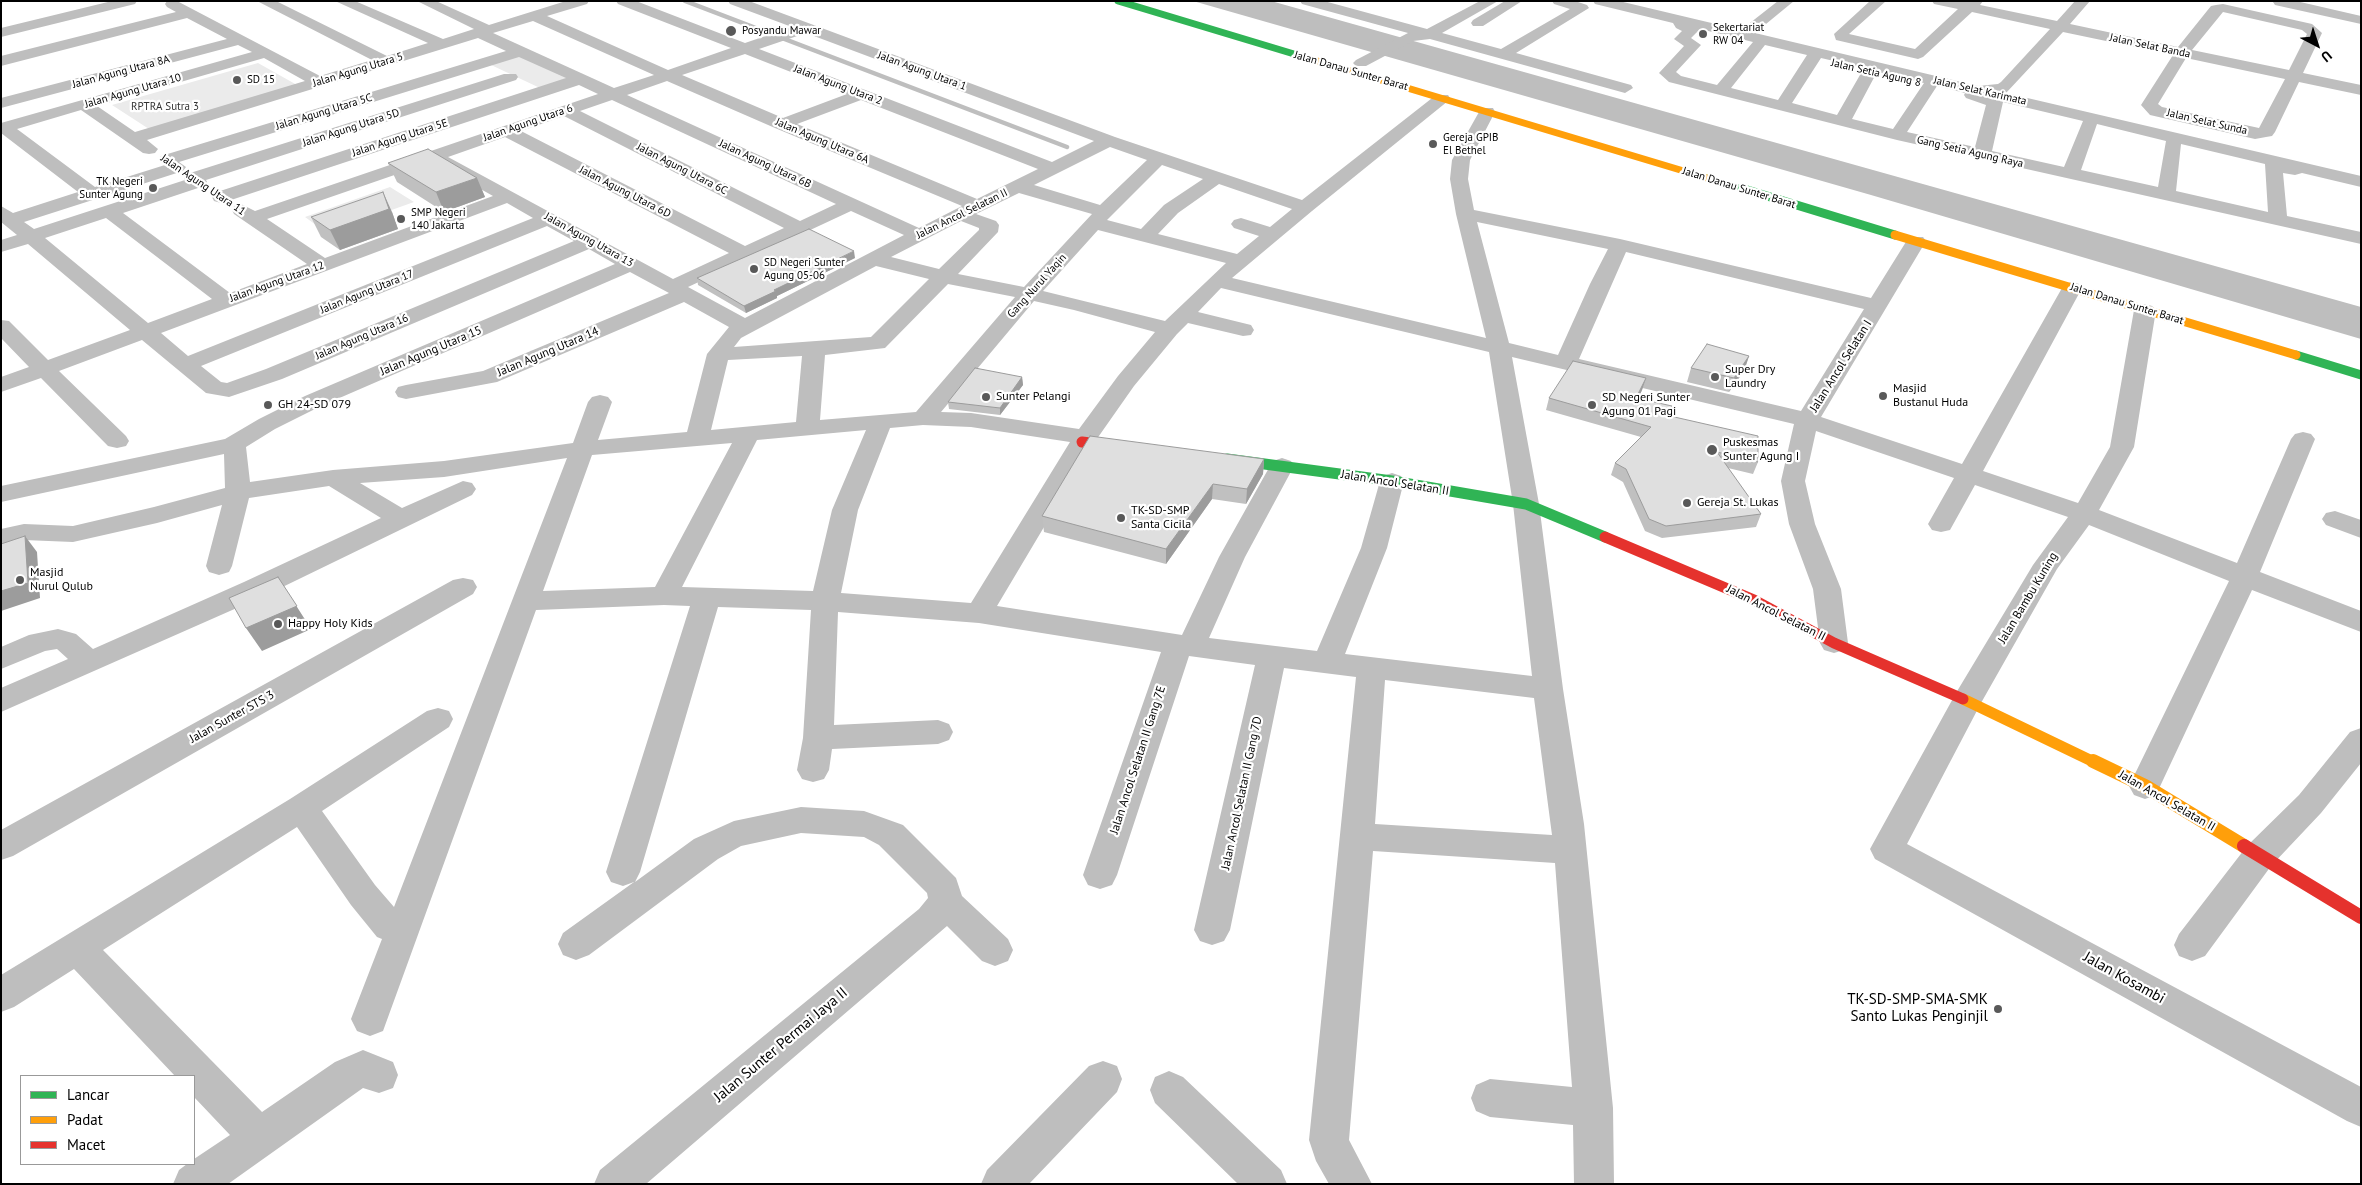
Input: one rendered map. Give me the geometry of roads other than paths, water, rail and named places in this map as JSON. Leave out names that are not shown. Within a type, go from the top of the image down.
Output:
[{"type":"main road","name":"Jalan Danau Sunter Barat","points":[[1118,1],[2361,375]]},
{"type":"main road","name":"Jalan Danau Sunter Barat","points":[[1147,1],[1367,60],[1719,169]]},
{"type":"main road","name":"Jalan Danau Sunter Barat","points":[[1747,178],[1784,189],[1773,199]]},
{"type":"main road","points":[[1084,440],[1139,449]]},
{"type":"main road","name":"Jalan Ancol Selatan II","points":[[1215,458],[1392,481],[1526,504],[1754,600],[1834,643],[1967,700],[2145,786],[2361,917]]},
{"type":"street","points":[[1,33],[130,1]]},
{"type":"street","points":[[166,1],[320,82]]},
{"type":"street","points":[[264,1],[386,61]]},
{"type":"street","points":[[342,1],[443,44]]},
{"type":"street","name":"Jalan Agung Utara 6B","points":[[424,1],[521,51],[610,93],[920,235]]},
{"type":"street","name":"Jalan Agung Utara 5","points":[[134,138],[582,1]]},
{"type":"street","name":"Jalan Agung Utara 2","points":[[623,1],[1054,169]]},
{"type":"street","name":"Jalan Agung Utara 1","points":[[735,1],[799,29],[1109,141]]},
{"type":"street","points":[[1307,1],[1408,35],[1426,36],[1625,88]]},
{"type":"street","points":[[1367,60],[1464,1]]},
{"type":"street","points":[[1426,36],[1491,1]]},
{"type":"street","points":[[1446,41],[1516,1]]},
{"type":"street","points":[[1502,55],[1582,8],[1558,1]]},
{"type":"street","name":"Jalan Selat Karimata","points":[[1600,1],[1678,15],[1743,36],[2032,102],[2358,184]]},
{"type":"street","points":[[1743,36],[1788,1]]},
{"type":"street","points":[[1880,1],[1842,34],[1841,37],[1918,54],[1972,4]]},
{"type":"street","name":"Jalan Selat Banda","points":[[1940,1],[1972,4],[2074,30],[2361,90]]},
{"type":"street","points":[[1977,90],[2002,89],[2083,1]]},
{"type":"street","points":[[2032,102],[2023,98],[2020,92],[2100,1]]},
{"type":"street","points":[[2278,1],[2361,20]]},
{"type":"street","name":"Jalan Agung Utara 6A","points":[[517,4],[665,74],[781,124],[970,210],[989,225],[990,229],[945,277]]},
{"type":"street","points":[[2182,52],[2216,8],[2224,8],[2313,29],[2316,33],[2294,76]]},
{"type":"street","points":[[1,61],[189,13]]},
{"type":"street","points":[[1678,15],[1680,25],[1693,30]]},
{"type":"street","points":[[196,33],[216,27]]},
{"type":"street","name":"Jalan Agung Utara 6","points":[[252,218],[799,29]]},
{"type":"street","name":"Jalan Setia Agung 8","points":[[1693,30],[1994,100],[1982,154]]},
{"type":"street","name":"Gang Setia Agung Raya","points":[[1693,30],[1681,39],[1693,45],[1667,73],[1675,78],[1897,135],[2070,175],[2361,238]]},
{"type":"street","name":"Jalan Agung Utara 8A","points":[[1,104],[240,40]]},
{"type":"street","points":[[1721,90],[1758,45]]},
{"type":"street","name":"Jalan Agung Utara 5C","points":[[6,216],[92,194],[172,164],[521,51]]},
{"type":"street","name":"Jalan Selat Sunda","points":[[2182,52],[2149,105],[2150,108],[2255,134],[2266,132],[2294,76]]},
{"type":"street","name":"Jalan Agung Utara 10","points":[[3,128],[266,53]]},
{"type":"street","points":[[1782,106],[1812,58]]},
{"type":"street","points":[[481,64],[540,92]]},
{"type":"street","points":[[1842,121],[1870,70]]},
{"type":"street","name":"Jalan Agung Utara 5D","points":[[1,246],[510,77]]},
{"type":"street","name":"Jalan Agung Utara 5E","points":[[221,197],[580,78]]},
{"type":"street","points":[[1897,135],[1930,85]]},
{"type":"street","points":[[781,124],[861,94]]},
{"type":"street","points":[[979,613],[1084,440],[1126,381],[1176,322],[1217,281],[1305,207],[1442,98]]},
{"type":"street","name":"Jalan Agung Utara 11","points":[[84,105],[322,265]]},
{"type":"street","name":"Jalan Agung Utara 6C","points":[[565,110],[799,228]]},
{"type":"street","points":[[1487,112],[1461,160],[1459,179],[1465,214],[1499,348],[1526,504],[1548,689],[1568,824],[1593,1108],[1594,1184]]},
{"type":"street","points":[[2070,175],[2089,124]]},
{"type":"street","points":[[3,128],[92,194]]},
{"type":"street","name":"Jalan Agung Utara 6D","points":[[507,131],[743,253]]},
{"type":"street","points":[[1109,141],[1305,207]]},
{"type":"street","name":"Jalan Ancol Selatan II","points":[[697,438],[718,354],[732,333],[920,235],[1020,187],[1109,141]]},
{"type":"street","points":[[2166,196],[2173,143]]},
{"type":"street","name":"Jalan Agung Utara 13","points":[[434,156],[550,218],[743,326]]},
{"type":"street","name":"Gang Nurul Yaqin","points":[[923,418],[1028,296],[1158,158]]},
{"type":"street","points":[[2278,219],[2273,165],[2358,184]]},
{"type":"street","points":[[1145,236],[1171,209],[1216,178]]},
{"type":"street","points":[[1020,187],[1145,236],[1241,261]]},
{"type":"street","name":"Jalan Agung Utara 12","points":[[1,385],[509,196]]},
{"type":"street","name":"Jalan Agung Utara 14","points":[[406,392],[489,377],[679,290],[743,253],[851,204]]},
{"type":"street","points":[[109,211],[228,300]]},
{"type":"street","points":[[1465,214],[1620,245],[1877,306]]},
{"type":"street","name":"Jalan Agung Utara 16","points":[[6,216],[214,388],[229,390],[274,374],[591,241]]},
{"type":"street","name":"Jalan Agung Utara 17","points":[[185,365],[550,218]]},
{"type":"street","points":[[1241,224],[1273,234]]},
{"type":"street","name":"Jalan Ancol Selatan I","points":[[1834,643],[1827,589],[1805,533],[1793,481],[1807,420],[1916,241]]},
{"type":"street","points":[[1566,363],[1600,284],[1620,245]]},
{"type":"street","points":[[874,259],[1028,296],[1176,322],[1243,330]]},
{"type":"street","name":"Jalan Agung Utara 15","points":[[1,494],[233,445],[267,424],[313,401],[632,264]]},
{"type":"street","points":[[718,354],[814,350],[877,343],[945,277]]},
{"type":"street","points":[[1217,281],[1807,420],[1968,473],[2084,514],[2245,575],[2361,622]]},
{"type":"street","points":[[1941,524],[2072,288]]},
{"type":"street","name":"Jalan Bambu Kuning","points":[[1887,849],[1967,700],[2046,565],[2084,514],[2122,447],[2145,310]]},
{"type":"street","points":[[1,326],[117,441]]},
{"type":"street","points":[[807,429],[814,350]]},
{"type":"street","points":[[274,374],[313,401]]},
{"type":"street","points":[[370,1019],[524,601],[553,531],[581,449],[600,402]]},
{"type":"street","points":[[1,538],[24,532],[73,534],[157,515],[238,492],[333,478],[444,469],[581,449],[750,433],[923,418],[971,420],[1084,440]]},
{"type":"street","points":[[813,770],[818,738],[825,601],[845,510],[881,422]]},
{"type":"street","points":[[664,596],[750,433]]},
{"type":"street","points":[[2145,786],[2245,575],[2303,439]]},
{"type":"street","points":[[219,566],[238,492],[236,450],[233,445]]},
{"type":"street","name":"Jalan Ancol Selatan II Gang 7E","points":[[1100,875],[1184,646],[1282,466]]},
{"type":"street","points":[[333,478],[402,519]]},
{"type":"street","points":[[1327,663],[1374,548],[1392,481]]},
{"type":"street","points":[[1,701],[254,589],[463,489]]},
{"type":"street","points":[[1,530],[14,527],[15,524],[44,517],[40,534]]},
{"type":"street","points":[[2334,519],[2361,530]]},
{"type":"street","name":"Jalan Sunter STS 3","points":[[1,846],[463,587]]},
{"type":"street","points":[[524,601],[664,596],[707,597],[825,601],[979,613],[1184,646],[1548,689]]},
{"type":"street","points":[[623,872],[707,597]]},
{"type":"street","points":[[1,659],[39,642],[58,639],[66,641],[88,661]]},
{"type":"street","name":"Jalan Ancol Selatan II Gang 7D","points":[[1212,930],[1272,655]]},
{"type":"street","points":[[1352,1184],[1330,1147],[1329,1140],[1358,837],[1370,669]]},
{"type":"street","points":[[1,995],[301,808],[438,719]]},
{"type":"street","points":[[818,738],[938,732]]},
{"type":"street","points":[[2192,945],[2259,856],[2310,804],[2361,740]]},
{"type":"street","points":[[301,808],[363,895],[388,926]]},
{"type":"street","points":[[576,944],[706,849],[734,834],[801,820],[864,824],[891,835],[944,888],[945,902],[995,950]]},
{"type":"street","points":[[1358,837],[1569,850]]},
{"type":"street","name":"Jalan Kosambi","points":[[1887,849],[2361,1108]]},
{"type":"street","name":"Jalan Sunter Permai Jaya II","points":[[614,1184],[931,920],[945,902]]},
{"type":"street","points":[[76,947],[258,1136]]},
{"type":"street","points":[[193,1184],[258,1136],[349,1075],[363,1068],[380,1075]]},
{"type":"street","points":[[1001,1184],[1103,1079]]},
{"type":"street","points":[[1169,1090],[1267,1184]]},
{"type":"street","points":[[1490,1098],[1593,1108]]},
{"type":"waterway","points":[[685,1],[1067,147]]},
{"type":"place","name":"Posyandu Mawar","points":[[731,31]]},
{"type":"place","name":"Sekertariat RW 04","points":[[1703,34]]},
{"type":"place","name":"SD 15","points":[[237,80]]},
{"type":"place","name":"Gereja GPIB El Bethel","points":[[1433,144]]},
{"type":"place","name":"TK Negeri Sunter Agung","points":[[153,188]]},
{"type":"place","name":"SMP Negeri 140 Jakarta","points":[[401,219]]},
{"type":"place","name":"SD Negeri Sunter Agung 05-06","points":[[754,269]]},
{"type":"place","name":"Super Dry Laundry","points":[[1715,377]]},
{"type":"place","name":"Masjid Bustanul Huda","points":[[1883,396]]},
{"type":"place","name":"Sunter Pelangi","points":[[986,397]]},
{"type":"place","name":"GH 24-SD 079","points":[[268,405]]},
{"type":"place","name":"SD Negeri Sunter Agung 01 Pagi","points":[[1592,405]]},
{"type":"place","name":"Puskesmas Sunter Agung I","points":[[1712,450]]},
{"type":"place","name":"Gereja St. Lukas","points":[[1687,503]]},
{"type":"place","name":"TK-SD-SMP Santa Cicila","points":[[1121,518]]},
{"type":"place","name":"Masjid Nurul Qulub","points":[[20,580]]},
{"type":"place","name":"Happy Holy Kids","points":[[278,624]]},
{"type":"place","name":"TK-SD-SMP-SMA-SMK Santo Lukas Penginjil","points":[[1998,1009]]},
{"type":"park label","name":"RPTRA Sutra 3","points":[[165,107]]}]
